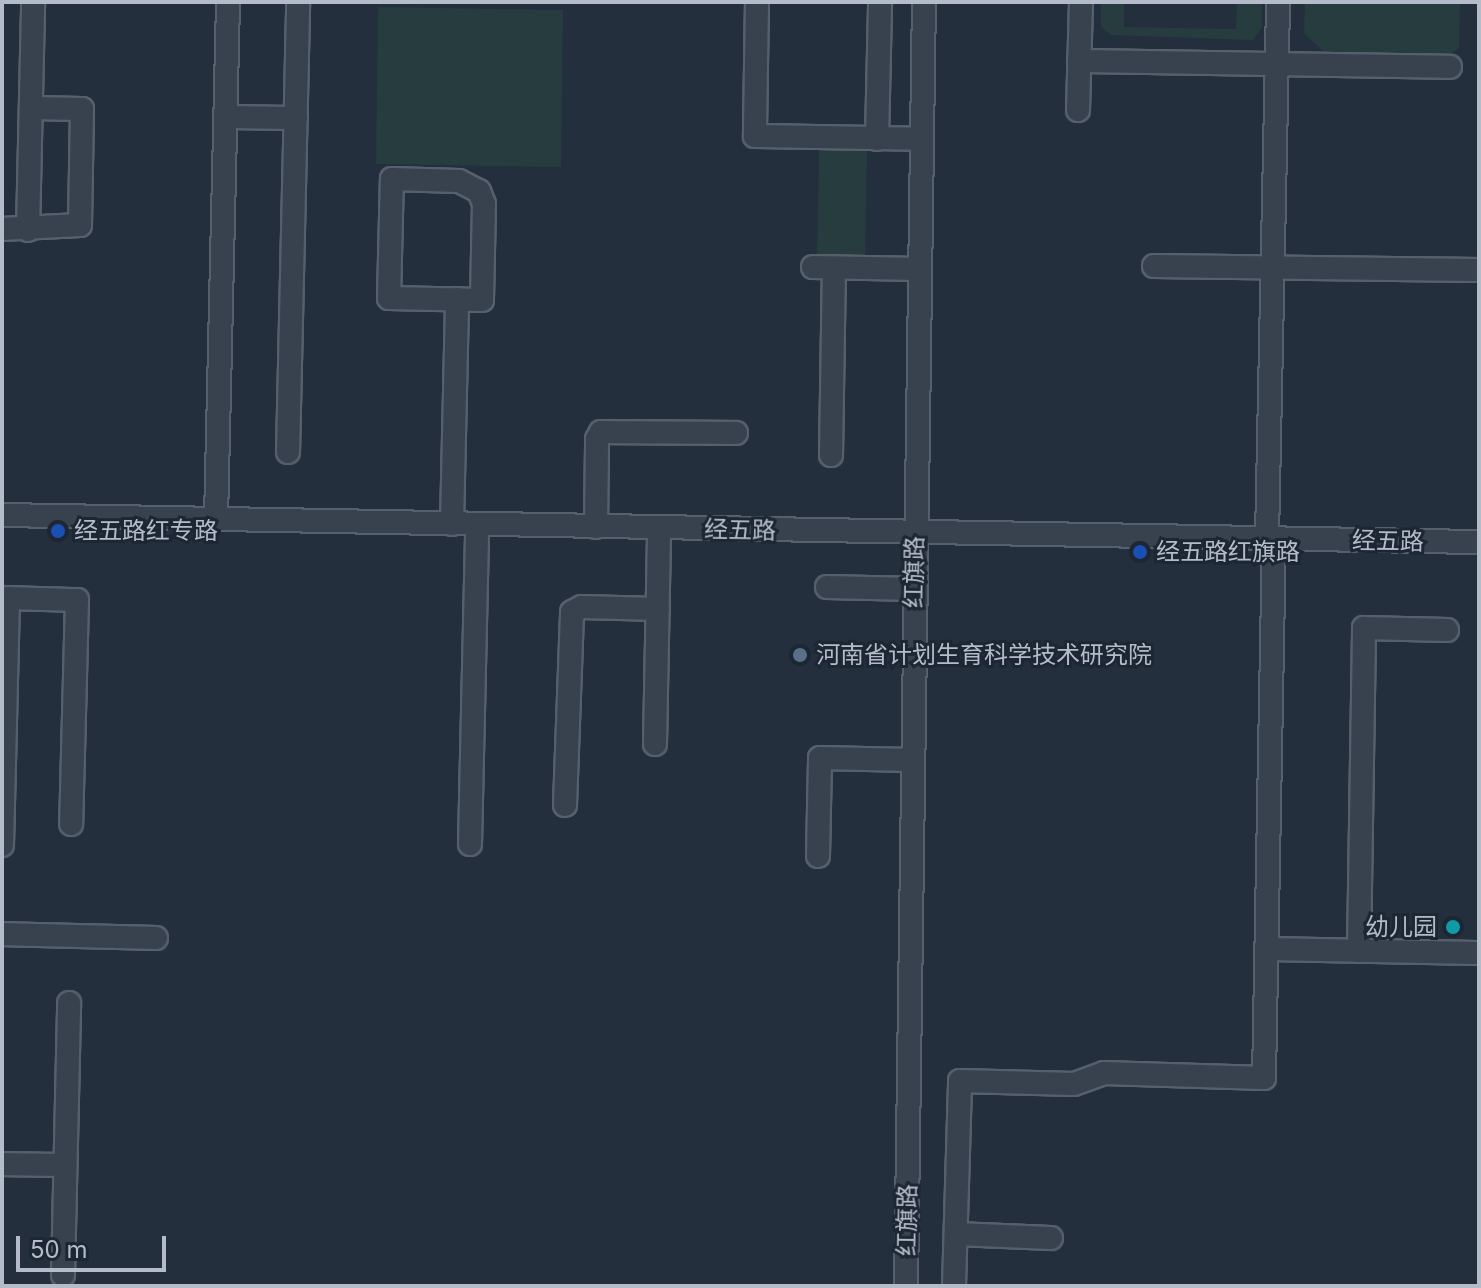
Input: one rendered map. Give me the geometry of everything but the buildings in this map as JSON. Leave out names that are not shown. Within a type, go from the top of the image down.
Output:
[{"type":"street","points":[[28,230],[33,2]]},
{"type":"street","points":[[216,519],[228,2]]},
{"type":"street","points":[[288,452],[298,2]]},
{"type":"street","points":[[757,2],[755,136],[921,139]]},
{"type":"street","points":[[877,139],[880,2]]},
{"type":"street","name":"红旗路","points":[[906,1286],[914,533],[924,2]]},
{"type":"street","points":[[1078,110],[1081,2]]},
{"type":"street","points":[[954,1286],[960,1081],[1074,1084],[1104,1073],[1264,1078],[1278,2]]},
{"type":"street","points":[[1079,61],[1450,67]]},
{"type":"street","points":[[2,229],[80,225],[82,109],[31,108]]},
{"type":"street","points":[[226,117],[296,118]]},
{"type":"street","points":[[392,179],[459,181],[479,191],[484,204],[482,300],[457,299],[389,298],[392,179]]},
{"type":"street","points":[[1154,266],[1479,270]]},
{"type":"street","points":[[831,455],[824,268],[919,269]]},
{"type":"street","points":[[452,524],[457,299]]},
{"type":"street","points":[[596,527],[597,439],[601,432],[736,433]]},
{"type":"street","name":"经五路","points":[[2,515],[1479,542]]},
{"type":"street","points":[[470,844],[477,525]]},
{"type":"street","points":[[655,744],[659,528]]},
{"type":"street","points":[[827,587],[914,589]]},
{"type":"street","points":[[2,845],[8,598],[77,600],[71,824]]},
{"type":"street","points":[[565,805],[572,612],[582,607],[658,609]]},
{"type":"street","points":[[1359,951],[1364,628],[1447,630]]},
{"type":"street","points":[[818,856],[820,758],[912,760]]},
{"type":"street","points":[[2,934],[156,938]]},
{"type":"street","points":[[1266,949],[1479,953]]},
{"type":"street","points":[[63,1275],[69,1003]]},
{"type":"street","points":[[2,1164],[65,1165]]},
{"type":"street","points":[[956,1234],[1051,1238]]},
{"type":"green space","points":[[1101,2],[1124,2],[1124,27],[1236,29],[1237,2],[1262,2],[1262,27],[1253,40],[1111,35],[1101,27]]},
{"type":"green space","points":[[1305,2],[1460,2],[1459,48],[1449,55],[1327,55],[1304,33]]},
{"type":"green space","points":[[378,7],[563,10],[561,167],[376,164]]},
{"type":"green space","points":[[819,148],[867,149],[865,259],[817,259]]},
{"type":"place","name":"经五路红专路","points":[[58,531]]},
{"type":"place","name":"经五路红旗路","points":[[1140,552]]},
{"type":"place","name":"河南省计划生育科学技术研究院","points":[[800,655]]},
{"type":"place","name":"幼儿园","points":[[1453,927]]}]
